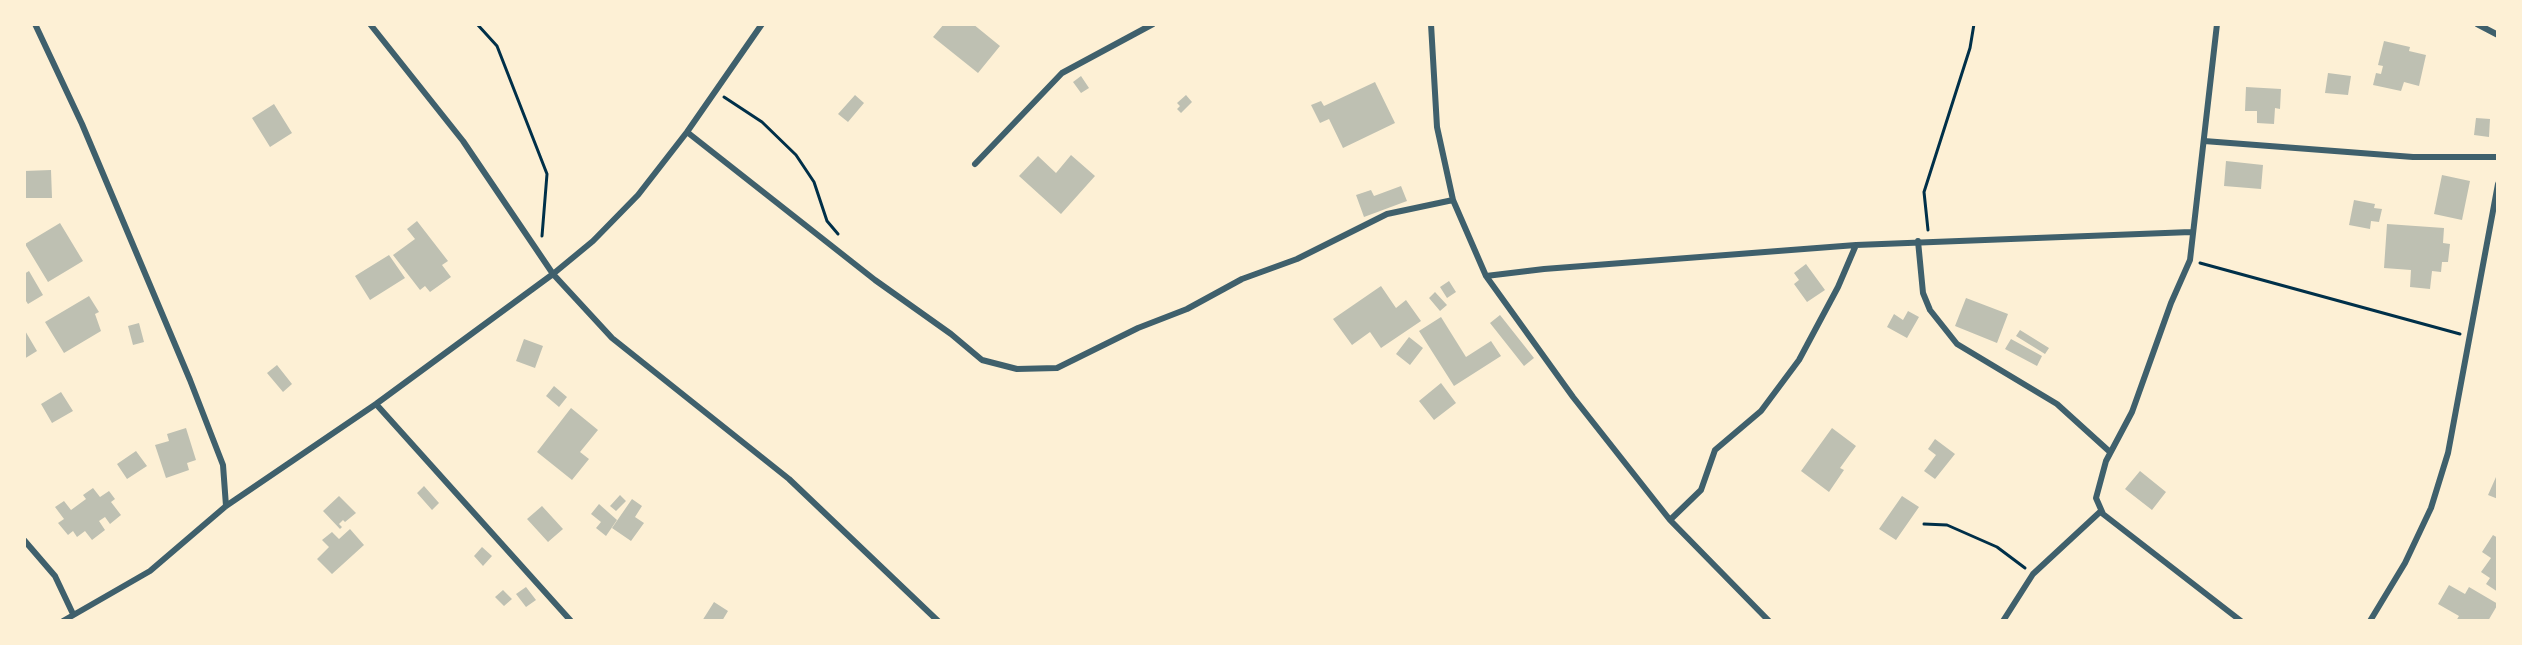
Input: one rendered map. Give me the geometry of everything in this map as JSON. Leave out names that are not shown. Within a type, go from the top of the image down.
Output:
[{"type":"street","points":[[35,24],[82,124],[190,380],[223,465],[226,506]]},
{"type":"street","points":[[370,24],[463,141],[553,274],[612,338],[789,479],[938,621]]},
{"type":"street","points":[[63,621],[150,571],[226,506],[376,404],[553,274],[593,240],[638,195],[687,132],[762,24]]},
{"type":"street","points":[[975,164],[1062,73],[1153,24]]},
{"type":"street","points":[[1431,24],[1437,127],[1453,200],[1486,276],[1573,397],[1670,520],[1769,621]]},
{"type":"street","points":[[2217,24],[2190,260],[2171,303],[2132,412],[2110,452],[2099,481],[2096,498],[2101,511],[2241,621]]},
{"type":"street","points":[[2477,24],[2498,35]]},
{"type":"street","points":[[687,132],[875,280],[951,334],[982,360],[1017,369],[1057,368],[1138,328],[1187,309],[1242,279],[1297,259],[1387,214],[1453,200]]},
{"type":"street","points":[[2204,141],[2413,157],[2498,157]]},
{"type":"street","points":[[2370,621],[2405,563],[2431,508],[2448,453],[2498,184]]},
{"type":"street","points":[[1486,276],[1544,269],[1857,245],[2192,232]]},
{"type":"street","points":[[1918,242],[1923,293],[1930,310],[1957,344],[2057,404],[2110,452]]},
{"type":"street","points":[[1670,520],[1701,490],[1715,450],[1761,411],[1798,360],[1838,287],[1857,245]]},
{"type":"street","points":[[376,404],[571,621]]},
{"type":"street","points":[[2003,621],[2033,574],[2101,511]]},
{"type":"street","points":[[24,540],[55,576],[73,614]]},
{"type":"path","points":[[477,24],[497,46],[547,174],[540,255]]},
{"type":"path","points":[[1929,241],[1924,192],[1970,48],[1974,24]]},
{"type":"path","points":[[715,91],[762,122],[795,155],[814,182],[827,220],[841,238]]},
{"type":"path","points":[[2190,260],[2470,337]]},
{"type":"path","points":[[1924,524],[1947,525],[1997,547],[2033,574]]},
{"type":"building","points":[[944,24],[973,24],[1000,46],[978,73],[933,37]]},
{"type":"building","points":[[2384,41],[2410,47],[2409,51],[2426,55],[2419,86],[2404,82],[2401,91],[2373,85],[2376,73],[2381,74],[2383,66],[2378,65]]},
{"type":"building","points":[[2328,73],[2351,76],[2348,95],[2325,93]]},
{"type":"building","points":[[1081,76],[1089,88],[1081,93],[1073,82]]},
{"type":"building","points":[[1375,82],[1395,123],[1343,148],[1329,119],[1320,123],[1311,105],[1321,101],[1324,106]]},
{"type":"building","points":[[2246,87],[2281,89],[2280,109],[2275,108],[2274,124],[2257,123],[2257,111],[2245,111]]},
{"type":"building","points":[[855,95],[864,103],[848,122],[838,114]]},
{"type":"building","points":[[1186,95],[1192,102],[1181,113],[1177,109],[1180,106],[1177,103]]},
{"type":"building","points":[[274,104],[292,133],[270,147],[252,118]]},
{"type":"building","points":[[2476,118],[2490,119],[2489,137],[2474,135]]},
{"type":"building","points":[[1071,155],[1095,176],[1061,214],[1019,176],[1038,156],[1056,173]]},
{"type":"building","points":[[2226,161],[2263,165],[2261,189],[2224,186]]},
{"type":"building","points":[[51,170],[52,198],[24,198],[24,171]]},
{"type":"building","points":[[2442,175],[2470,181],[2462,220],[2434,214]]},
{"type":"building","points":[[1401,186],[1407,201],[1364,217],[1356,195],[1371,190],[1374,196]]},
{"type":"building","points":[[2354,200],[2375,204],[2374,208],[2382,209],[2379,222],[2371,221],[2370,229],[2349,225]]},
{"type":"building","points":[[417,221],[448,261],[442,265],[451,277],[430,292],[425,286],[420,290],[393,255],[415,239],[407,229]]},
{"type":"building","points":[[60,223],[83,261],[48,282],[25,244]]},
{"type":"building","points":[[2387,224],[2444,228],[2443,243],[2450,244],[2448,262],[2442,262],[2441,272],[2432,271],[2430,289],[2410,287],[2411,270],[2384,268]]},
{"type":"building","points":[[389,255],[405,278],[370,300],[355,276]]},
{"type":"building","points":[[1806,264],[1825,290],[1807,302],[1794,284],[1799,280],[1794,273]]},
{"type":"building","points":[[29,271],[43,295],[28,304],[24,298],[24,274]]},
{"type":"building","points":[[1449,281],[1456,292],[1447,298],[1440,287]]},
{"type":"building","points":[[1381,286],[1396,308],[1406,300],[1421,321],[1381,348],[1370,332],[1352,345],[1333,319]]},
{"type":"building","points":[[1435,292],[1447,305],[1440,311],[1429,298]]},
{"type":"building","points":[[89,296],[99,312],[95,314],[101,331],[64,353],[45,322]]},
{"type":"building","points":[[1966,298],[2008,314],[1997,343],[1955,326]]},
{"type":"building","points":[[1908,311],[1919,317],[1907,338],[1887,327],[1894,314],[1903,320]]},
{"type":"building","points":[[1500,315],[1534,358],[1524,366],[1490,323]]},
{"type":"building","points":[[1441,317],[1466,357],[1491,341],[1501,356],[1454,386],[1419,331]]},
{"type":"building","points":[[139,323],[144,342],[133,345],[128,326]]},
{"type":"building","points":[[24,329],[37,351],[24,359]]},
{"type":"building","points":[[2020,330],[2049,348],[2045,354],[2016,336]]},
{"type":"building","points":[[1409,337],[1423,348],[1410,365],[1396,354]]},
{"type":"building","points":[[524,339],[543,346],[535,368],[516,361]]},
{"type":"building","points":[[2011,339],[2042,356],[2037,366],[2005,349]]},
{"type":"building","points":[[277,365],[292,384],[283,392],[267,373]]},
{"type":"building","points":[[1441,383],[1456,403],[1434,420],[1419,401]]},
{"type":"building","points":[[554,386],[567,397],[559,407],[546,396]]},
{"type":"building","points":[[61,392],[73,411],[52,423],[41,404]]},
{"type":"building","points":[[571,408],[598,430],[580,452],[589,459],[572,480],[537,452]]},
{"type":"building","points":[[186,428],[196,460],[187,463],[189,470],[166,478],[155,445],[169,441],[167,434]]},
{"type":"building","points":[[1832,428],[1856,446],[1840,468],[1844,470],[1829,492],[1801,471]]},
{"type":"building","points":[[1935,439],[1955,454],[1935,479],[1924,471],[1936,455],[1928,449]]},
{"type":"building","points":[[136,451],[147,466],[127,479],[117,464]]},
{"type":"building","points":[[2140,471],[2166,492],[2152,510],[2125,489]]},
{"type":"building","points":[[2496,477],[2498,478],[2498,499],[2488,495]]},
{"type":"building","points":[[424,486],[439,503],[432,510],[417,493]]},
{"type":"building","points":[[93,488],[100,497],[109,491],[115,499],[111,502],[121,515],[110,524],[105,517],[99,521],[105,530],[92,540],[85,531],[77,537],[73,531],[68,535],[58,523],[64,519],[55,507],[64,501],[71,510],[86,499],[83,495]]},
{"type":"building","points":[[620,495],[626,501],[616,511],[610,506]]},
{"type":"building","points":[[339,496],[356,513],[339,524],[342,527],[340,529],[323,511]]},
{"type":"building","points":[[1902,496],[1919,507],[1896,540],[1879,529]]},
{"type":"building","points":[[632,499],[642,506],[635,517],[644,523],[631,541],[612,528]]},
{"type":"building","points":[[599,504],[617,520],[606,536],[596,528],[601,522],[591,514]]},
{"type":"building","points":[[542,506],[563,529],[548,542],[527,519]]},
{"type":"building","points":[[350,529],[364,545],[332,574],[317,559],[329,547],[322,540],[332,532],[339,539]]},
{"type":"building","points":[[2493,535],[2498,538],[2498,592],[2486,584],[2490,578],[2481,572],[2491,558],[2482,552]]},
{"type":"building","points":[[482,547],[492,556],[483,566],[474,556]]},
{"type":"building","points":[[2449,585],[2465,594],[2469,587],[2498,604],[2488,621],[2456,621],[2459,616],[2438,604]]},
{"type":"building","points":[[526,587],[536,600],[526,607],[516,594]]},
{"type":"building","points":[[503,590],[512,599],[504,606],[495,597]]},
{"type":"building","points":[[714,602],[728,611],[722,621],[702,621]]}]
